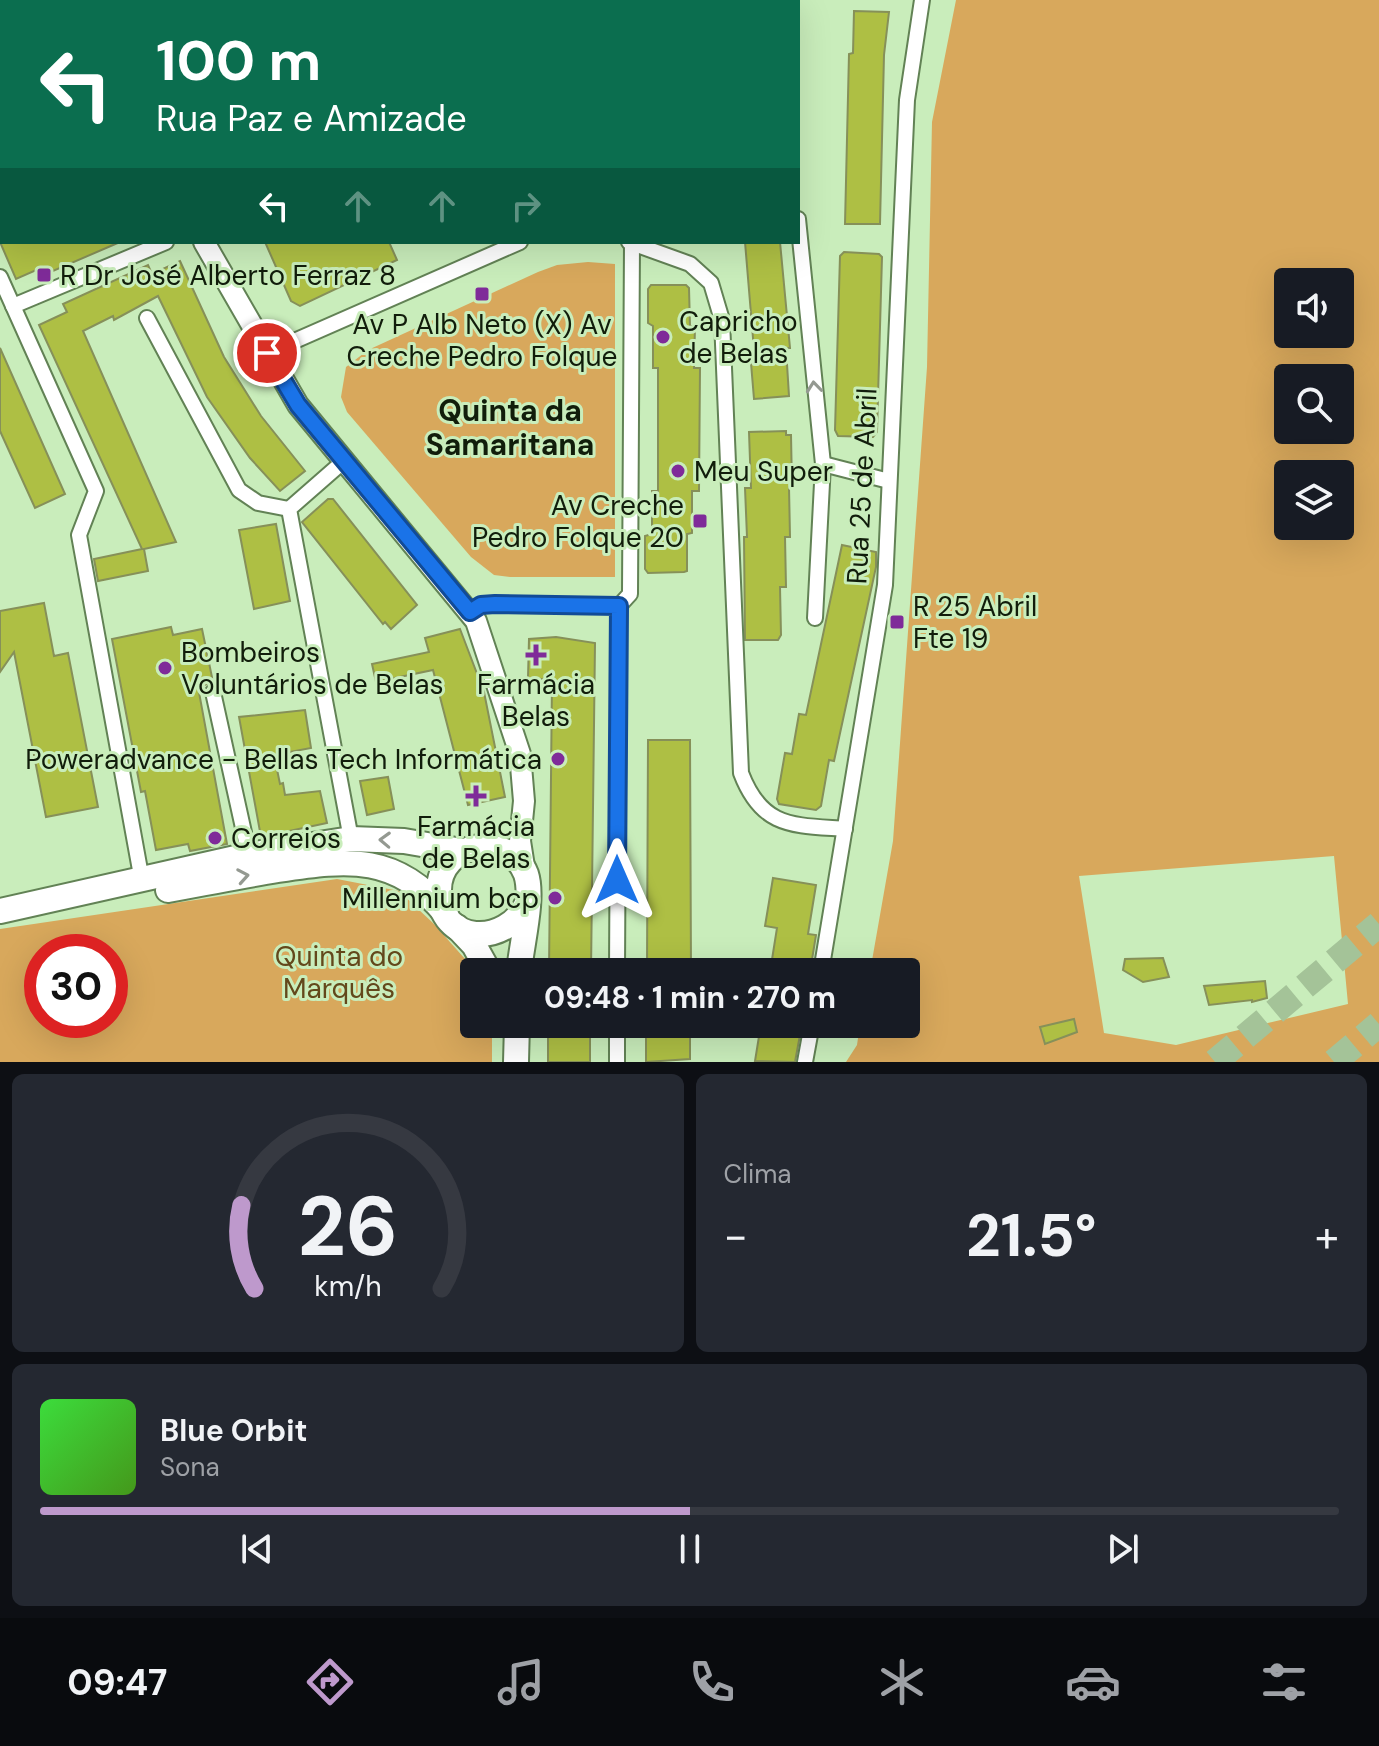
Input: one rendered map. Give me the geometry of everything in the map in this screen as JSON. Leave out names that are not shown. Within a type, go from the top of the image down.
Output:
[{"type":"main road","points":[[205,244],[298,405],[470,612],[482,634],[520,754],[524,801],[520,819],[528,902],[521,958]]},
{"type":"main road","points":[[520,819],[497,838],[451,860],[439,886],[451,920],[468,932],[498,933],[521,915],[528,902]]},
{"type":"main road","points":[[0,913],[249,855],[351,839],[404,841],[507,852],[525,873]]},
{"type":"main road","points":[[0,913],[340,861],[373,864],[426,890],[474,945],[481,958]]},
{"type":"street","name":"Rua 25 de Abril","points":[[823,958],[885,585],[907,100],[922,0]]},
{"type":"street","points":[[800,239],[823,464],[815,618]]},
{"type":"street","points":[[13,306],[161,244]]},
{"type":"street","points":[[617,958],[619,606],[630,594],[631,244]]},
{"type":"street","points":[[636,244],[690,264],[711,283],[722,320],[741,773],[750,798],[769,816],[791,824],[845,829]]},
{"type":"street","points":[[267,353],[494,247]]},
{"type":"street","points":[[0,277],[96,491],[79,535],[142,881]]},
{"type":"street","points":[[147,318],[239,490],[258,503],[289,509]]},
{"type":"street","points":[[289,509],[345,460]]},
{"type":"street","points":[[823,464],[889,481]]},
{"type":"street","points":[[289,509],[351,839]]},
{"type":"street","points":[[470,612],[481,605],[495,604],[619,606]]},
{"type":"street","points":[[213,692],[249,855]]},
{"type":"street","points":[[617,1038],[617,1062]]},
{"type":"street","points":[[805,1062],[809,1038]]},
{"type":"green space","points":[[956,0],[1379,0],[1379,1062],[846,1062],[858,1038],[920,1038],[920,958],[872,958],[893,841],[927,367],[932,122]],"holes":[[[1334,856],[1348,1004],[1176,1045],[1104,1033],[1079,876]]]},
{"type":"green space","points":[[588,262],[615,264],[615,577],[494,575],[471,557],[347,412],[341,397],[346,367],[368,350],[538,272],[557,265]]},
{"type":"green space","name":"Quinta do Marquês","points":[[337,879],[399,891],[434,924],[464,958],[460,958],[460,1038],[492,1038],[492,1062],[0,1062],[0,929]]},
{"type":"building","points":[[854,11],[889,12],[884,55],[880,224],[845,224],[849,54],[853,53]]},
{"type":"building","points":[[1,244],[115,244],[46,274],[43,267],[16,279]]},
{"type":"building","points":[[266,244],[390,244],[397,260],[300,306],[291,301]]},
{"type":"building","points":[[745,244],[780,244],[790,348],[786,348],[789,396],[754,399],[750,351],[754,350]]},
{"type":"building","points":[[844,252],[879,254],[882,257],[877,432],[873,437],[838,436],[835,430],[840,256]]},
{"type":"building","points":[[180,261],[224,357],[261,416],[305,471],[280,491],[250,458],[207,397],[158,296],[114,320],[113,316],[83,331],[176,542],[144,549],[148,571],[98,581],[94,559],[142,549],[39,325],[67,312],[63,304],[148,265],[152,274]]},
{"type":"building","points":[[651,285],[686,285],[689,288],[690,326],[695,326],[694,368],[700,368],[699,491],[692,491],[692,533],[687,534],[687,571],[684,572],[648,573],[645,569],[645,536],[652,534],[652,491],[658,491],[658,368],[653,368],[653,326],[648,323],[648,289]]},
{"type":"building","points":[[0,348],[65,494],[35,508],[0,431]]},
{"type":"building","points":[[786,431],[786,435],[791,435],[792,487],[789,487],[790,537],[785,537],[786,587],[780,587],[781,635],[778,640],[745,640],[745,488],[751,488],[749,432]]},
{"type":"building","points":[[328,499],[333,499],[417,605],[391,629],[385,622],[383,624],[302,522]]},
{"type":"building","points":[[276,524],[290,601],[254,609],[239,530]]},
{"type":"building","points":[[842,545],[876,552],[876,567],[834,761],[829,760],[821,806],[816,810],[779,804],[777,799],[785,753],[792,754],[799,714],[806,715]]},
{"type":"building","points":[[44,603],[54,656],[68,653],[98,807],[46,817],[14,652],[0,672],[0,611]]},
{"type":"building","points":[[171,627],[173,635],[202,629],[213,682],[198,687],[227,844],[190,851],[188,844],[156,850],[145,791],[141,792],[112,639]]},
{"type":"building","points":[[460,629],[484,692],[505,797],[468,805],[433,670],[376,682],[372,664],[429,652],[425,638]]},
{"type":"building","points":[[556,637],[595,643],[591,958],[549,958],[552,680],[528,678],[529,639]]},
{"type":"building","points":[[305,710],[311,748],[274,755],[285,795],[320,791],[327,823],[261,837],[239,717]]},
{"type":"building","points":[[648,740],[690,740],[691,958],[647,958]]},
{"type":"building","points":[[388,777],[394,809],[367,815],[360,781]]},
{"type":"building","points":[[773,878],[816,885],[808,934],[816,935],[812,958],[772,958],[777,928],[765,926]]},
{"type":"building","points":[[1163,958],[1169,977],[1143,982],[1123,970],[1125,959]]},
{"type":"building","points":[[1265,981],[1267,998],[1252,1002],[1209,1005],[1204,986]]},
{"type":"building","points":[[1074,1019],[1077,1032],[1045,1044],[1040,1027]]},
{"type":"building","points":[[548,1038],[590,1038],[590,1062],[548,1062]]},
{"type":"building","points":[[646,1038],[690,1038],[690,1059],[646,1062]]},
{"type":"building","points":[[759,1038],[799,1038],[795,1062],[755,1061]]},
{"type":"tunnel","points":[[1215,1062],[1379,924]]},
{"type":"tunnel","points":[[1334,1062],[1379,1024]]},
{"type":"place","name":"R Dr José Alberto Ferraz 8","points":[[44,275]]},
{"type":"place","name":"Av P Alb Neto (X) Av Creche Pedro Folque","points":[[482,294]]},
{"type":"place","name":"Capricho de Belas","points":[[663,337]]},
{"type":"place","name":"Meu Super","points":[[678,471]]},
{"type":"place","name":"Av Creche Pedro Folque 20","points":[[700,521]]},
{"type":"place","name":"R 25 Abril Fte 19","points":[[897,622]]},
{"type":"place","name":"Farmácia Belas","points":[[536,655]]},
{"type":"place","name":"Bombeiros Voluntários de Belas","points":[[165,668]]},
{"type":"place","name":"Poweradvance - Bellas Tech Informática","points":[[558,759]]},
{"type":"place","name":"Farmácia de Belas","points":[[476,796]]},
{"type":"place","name":"Correios","points":[[215,838]]},
{"type":"place","name":"Millennium bcp","points":[[555,898]]},
{"type":"district","name":"Quinta da Samaritana","points":[[510,427]]},
{"type":"route","points":[[267,353],[298,405],[470,612],[481,605],[516,603],[619,606],[617,880]]}]
